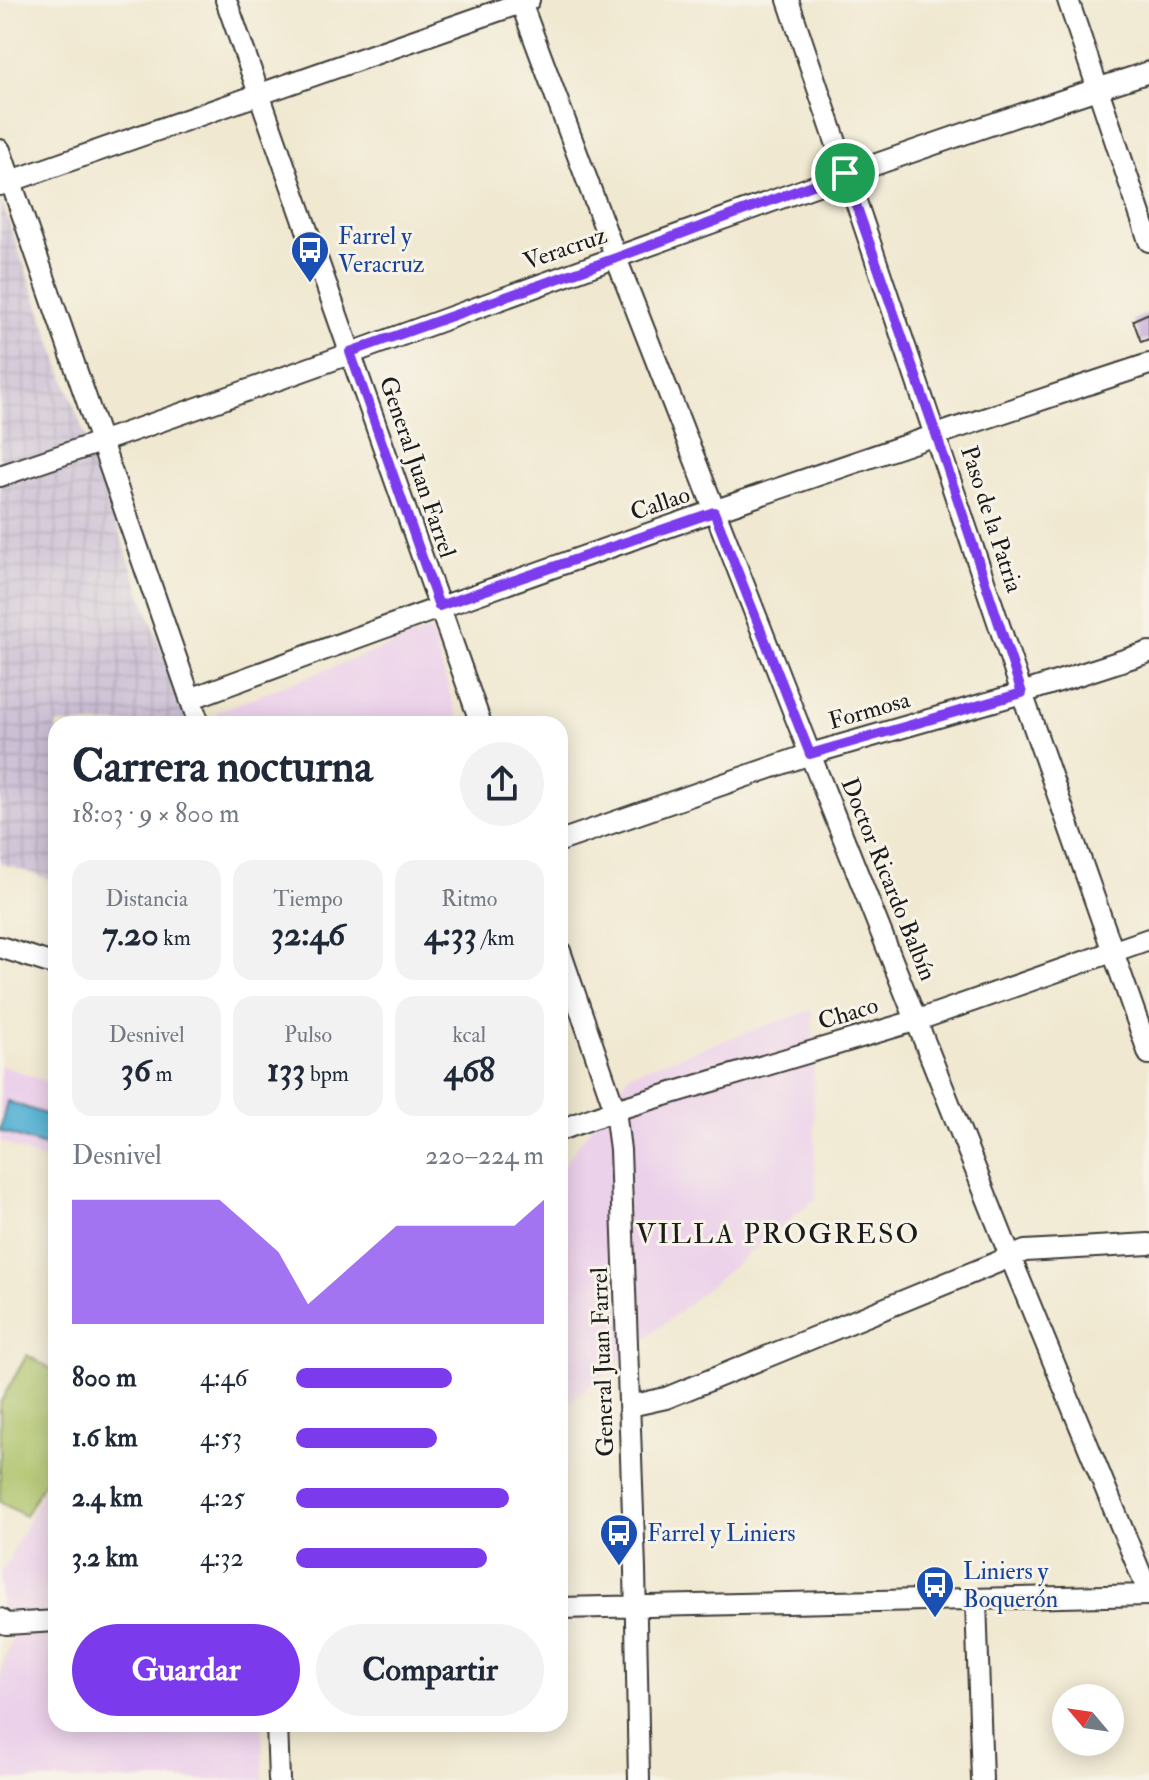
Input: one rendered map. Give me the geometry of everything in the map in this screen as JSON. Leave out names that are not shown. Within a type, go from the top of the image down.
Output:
[{"type":"street","name":"General Juan Farrel","points":[[226,0],[478,716]]},
{"type":"street","name":"Paso de la Patria","points":[[788,0],[1022,693],[1149,1054]]},
{"type":"street","points":[[1068,0],[1149,241]]},
{"type":"street","points":[[5,182],[523,1]]},
{"type":"street","name":"Doctor Ricardo Balbín","points":[[523,1],[616,258],[714,512],[1010,1256],[1149,1595]]},
{"type":"street","name":"Veracruz","points":[[0,476],[616,258],[845,173],[1149,72]]},
{"type":"street","points":[[0,150],[5,182],[101,442],[196,716]]},
{"type":"street","name":"Callao","points":[[190,699],[439,606],[936,434],[1149,364]]},
{"type":"street","name":"Formosa","points":[[568,838],[810,754],[1022,693],[1149,652]]},
{"type":"street","name":"Chaco","points":[[568,1127],[615,1110],[918,1020],[1149,939]]},
{"type":"street","points":[[0,947],[48,962]]},
{"type":"street","name":"General Juan Farrel","points":[[568,974],[615,1110],[620,1150],[639,1780]]},
{"type":"street","points":[[630,1406],[666,1398],[1010,1256],[1037,1250],[1149,1244]]},
{"type":"street","points":[[568,1608],[1149,1595]]},
{"type":"street","points":[[976,1600],[982,1780]]},
{"type":"street","points":[[2,1628],[48,1622]]},
{"type":"street","points":[[277,1732],[279,1780]]},
{"type":"shaded area","points":[[0,198],[185,716],[48,716],[48,878],[0,863]]},
{"type":"shaded area","points":[[430,630],[457,716],[217,716],[216,712]]},
{"type":"shaded area","points":[[812,1010],[816,1198],[568,1403],[568,1159],[631,1073]]},
{"type":"shaded area","points":[[0,1065],[48,1082],[48,1162],[0,1141]]},
{"type":"shaded area","points":[[48,1481],[48,1732],[262,1732],[263,1780],[0,1780],[0,1672],[15,1631],[0,1609],[0,1577]]},
{"type":"green space","points":[[27,1355],[48,1367],[48,1475],[25,1516],[0,1502],[0,1403]]},
{"type":"water","points":[[7,1101],[48,1115],[48,1147],[0,1131]]},
{"type":"building","points":[[1149,313],[1149,339],[1141,342],[1133,320]]},
{"type":"place","name":"Farrel y Veracruz","points":[[310,284]]},
{"type":"place","name":"Farrel y Liniers","points":[[619,1567]]},
{"type":"place","name":"Liniers y Boquerón","points":[[935,1619]]},
{"type":"district","name":"VILLA PROGRESO","points":[[778,1233]]},
{"type":"route","points":[[845,173],[1022,693],[810,754],[714,512],[439,606],[350,352],[845,173]]}]
